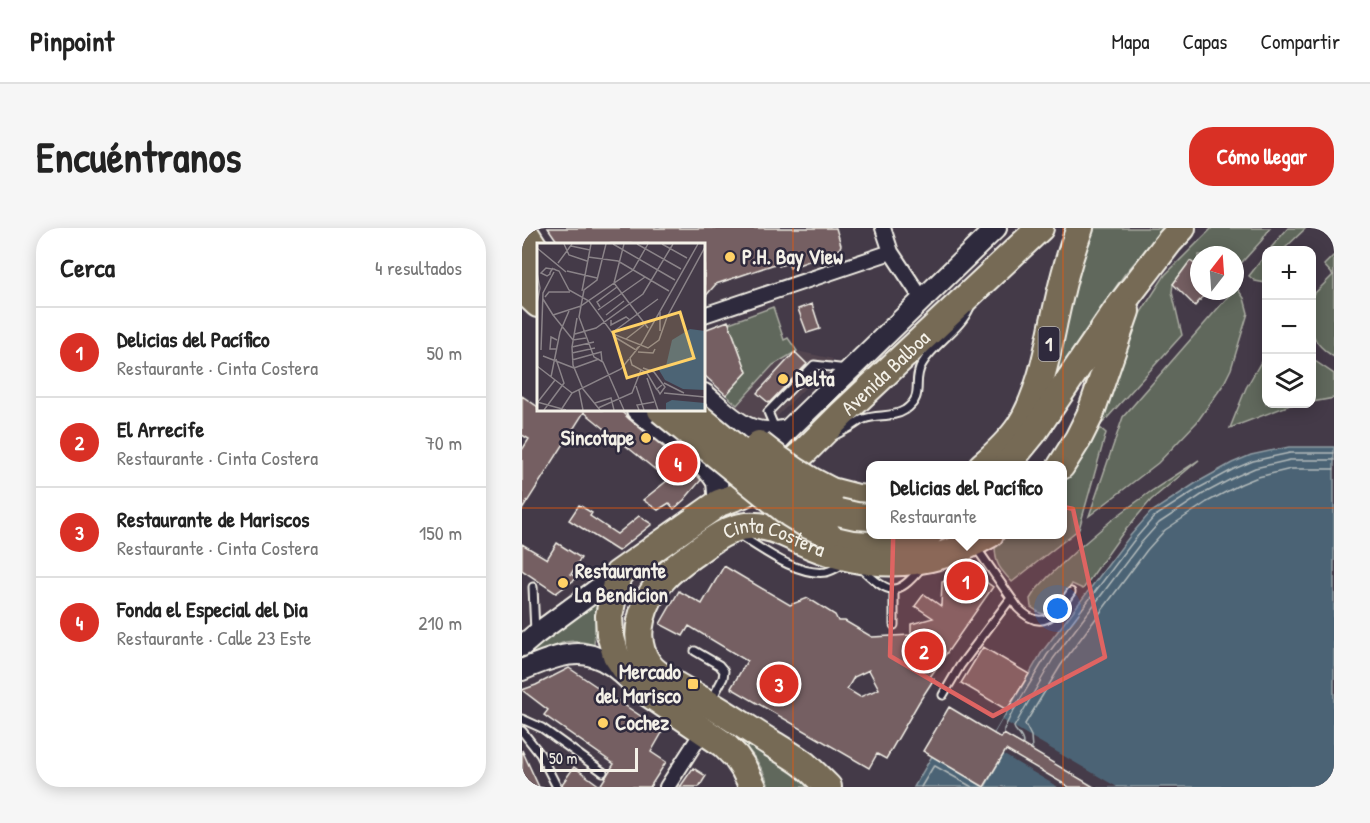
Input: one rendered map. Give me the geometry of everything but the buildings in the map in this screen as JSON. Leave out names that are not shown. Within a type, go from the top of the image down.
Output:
[{"type":"highway","points":[[524,228],[537,251]]},
{"type":"highway","name":"Avenida Balboa","points":[[618,574],[719,503],[741,495],[782,471],[1040,228]]},
{"type":"highway","name":"1","points":[[996,461],[1020,426],[1034,395],[1045,363],[1064,274],[1080,228]]},
{"type":"highway","name":"1","points":[[996,461],[1016,456],[1057,399],[1098,335],[1136,284],[1180,234]]},
{"type":"highway","points":[[522,260],[537,278]]},
{"type":"highway","points":[[1064,461],[1090,414],[1136,284]]},
{"type":"highway","points":[[522,289],[537,303]]},
{"type":"highway","points":[[1028,461],[1040,441],[1057,399]]},
{"type":"highway","points":[[705,400],[782,463],[807,480],[831,491],[866,499]]},
{"type":"highway","points":[[662,411],[790,514],[808,525],[827,533],[864,541],[905,539]]},
{"type":"highway","points":[[691,411],[771,477],[798,496],[825,509],[866,517]]},
{"type":"highway","name":"Cinta Costera","points":[[828,787],[804,764],[710,704],[667,680],[649,666],[642,652],[639,636],[640,621],[653,593],[663,578],[677,566],[729,529],[749,526],[769,527],[810,545],[852,559],[886,563],[929,547],[952,553],[982,539]]},
{"type":"highway","points":[[618,574],[609,616],[610,634],[616,654],[636,685],[713,738],[736,757],[753,787]]},
{"type":"main road","points":[[524,228],[537,247]]},
{"type":"main road","name":"Avenida Balboa","points":[[719,503],[782,431],[850,369],[996,228]]},
{"type":"main road","points":[[522,296],[537,318]]},
{"type":"main road","points":[[705,395],[736,422],[748,428],[766,433],[782,431]]},
{"type":"main road","points":[[638,411],[704,464],[717,482],[719,503]]},
{"type":"main road","points":[[704,464],[720,465],[737,455],[747,438],[748,428]]},
{"type":"main road","name":"Avenida Balboa","points":[[528,640],[618,574]]},
{"type":"main road","points":[[522,670],[574,654],[593,656],[611,665],[636,685]]},
{"type":"street","points":[[883,228],[891,252],[922,299]]},
{"type":"street","points":[[705,315],[891,252]]},
{"type":"street","points":[[667,787],[713,738],[739,787]]},
{"type":"lane","points":[[816,441],[835,435],[863,419],[899,414],[908,408],[917,395],[917,375],[922,363],[966,315],[978,288]]},
{"type":"lane","points":[[782,431],[768,411],[814,365],[850,369]]},
{"type":"lane","points":[[982,539],[1011,598],[1025,615],[1041,621],[1048,619],[1071,592]]},
{"type":"lane","points":[[852,559],[875,581],[885,587],[903,588],[910,582],[929,547]]},
{"type":"lane","points":[[528,640],[533,587]]},
{"type":"lane","points":[[894,589],[894,625]]},
{"type":"lane","points":[[942,695],[960,666],[1011,598]]},
{"type":"lane","points":[[695,651],[719,665],[724,671],[723,678],[710,704]]},
{"type":"lane","points":[[522,719],[542,728],[603,772]]},
{"type":"lane","points":[[522,731],[540,754],[557,787]]},
{"type":"highlighted area","points":[[895,469],[1073,509],[1105,657],[993,716],[890,656]]},
{"type":"shaded area","points":[[1088,228],[1164,228],[1124,275],[1027,426]]},
{"type":"shaded area","points":[[1212,228],[1270,228],[1244,260],[1244,246],[1194,246]]},
{"type":"shaded area","points":[[1288,228],[1306,228],[1287,246],[1272,246]]},
{"type":"shaded area","points":[[1190,250],[1190,261],[1173,284],[1172,292],[1182,335],[1099,427],[1106,433],[1079,529],[1067,538],[1067,478],[1132,326],[1165,275]]},
{"type":"shaded area","points":[[1334,255],[1334,357],[1316,341],[1316,292],[1333,275],[1324,265]]},
{"type":"shaded area","points":[[1262,259],[1262,282],[1255,281],[1249,276]]},
{"type":"shaded area","points":[[1244,298],[1248,313],[1231,369],[1223,385],[1197,422],[1158,463],[1089,516],[1123,417],[1225,300],[1244,300]]},
{"type":"shaded area","points":[[773,307],[784,340],[788,338],[797,351],[773,365],[737,405],[726,395],[747,372],[729,323]]},
{"type":"shaded area","points":[[797,351],[833,359],[768,426],[759,425],[732,410],[773,365]]},
{"type":"shaded area","points":[[1262,360],[1262,408],[1282,408],[1230,428],[1246,388]]},
{"type":"shaded area","points":[[1316,362],[1334,374],[1334,398],[1316,401]]},
{"type":"shaded area","points":[[1199,460],[1151,500],[1122,534],[1083,589],[1072,584],[1056,609],[1046,614],[1031,607],[1030,599],[1035,591],[1079,548],[1113,519]]},
{"type":"shaded area","points":[[1003,539],[1066,539],[1012,582],[1004,573],[996,557],[995,545]]},
{"type":"shaded area","points":[[598,600],[594,645],[564,642],[522,662],[522,655]]},
{"type":"shaded area","points":[[726,727],[776,757],[814,787],[769,787],[757,761]]},
{"type":"water","points":[[1289,447],[1334,447],[1334,787],[985,787],[1010,743],[994,734],[1042,652],[1150,513],[1232,463],[1251,455]]},
{"type":"water","points":[[932,756],[984,787],[914,787]]},
{"type":"pier","points":[[1002,720],[1117,787],[1058,787],[1004,755],[1010,743],[994,734]]},
{"type":"place","name":"P.H. Bay View","points":[[730,257]]},
{"type":"place","name":"Delta","points":[[783,379]]},
{"type":"place","name":"Sincotape","points":[[646,438]]},
{"type":"place","name":"Fonda el Especial del Dia","points":[[678,463]]},
{"type":"place","name":"Delicias del Pacífico","points":[[966,581]]},
{"type":"place","name":"Restaurante La Bendicion","points":[[563,583]]},
{"type":"place","name":"El Arrecife","points":[[924,651]]},
{"type":"place","name":"Mercado del Marisco","points":[[693,684]]},
{"type":"place","name":"Restaurante de Mariscos","points":[[779,684]]},
{"type":"place","name":"Cochez","points":[[603,723]]}]
